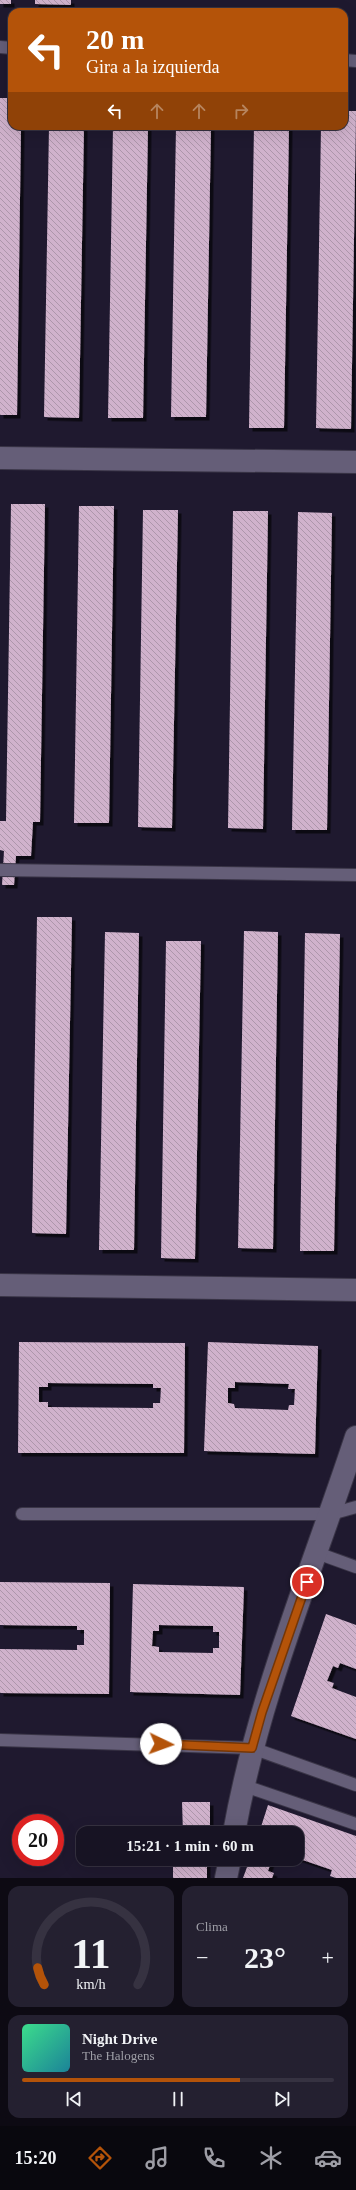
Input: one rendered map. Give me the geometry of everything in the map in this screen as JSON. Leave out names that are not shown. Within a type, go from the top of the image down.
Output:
[{"type":"street","points":[[0,458],[356,462]]},
{"type":"street","points":[[0,1285],[356,1290]]},
{"type":"street","points":[[235,1826],[242,1785],[262,1712],[331,1514],[356,1437]]},
{"type":"street","points":[[226,1878],[229,1866]]},
{"type":"lane","points":[[0,870],[356,875]]},
{"type":"lane","points":[[22,1514],[331,1514],[356,1507]]},
{"type":"lane","points":[[317,1553],[356,1567]]},
{"type":"lane","points":[[0,1740],[252,1748],[356,1785]]},
{"type":"lane","points":[[242,1785],[356,1824]]},
{"type":"building","points":[[0,0],[11,0],[11,4],[0,4]]},
{"type":"building","points":[[35,0],[71,0],[71,5],[35,4]]},
{"type":"building","points":[[0,98],[8,98],[8,130],[21,130],[17,415],[0,415]]},
{"type":"building","points":[[348,111],[356,111],[351,429],[316,428],[321,130],[348,130]]},
{"type":"building","points":[[49,130],[84,130],[79,418],[44,417]]},
{"type":"building","points":[[113,130],[148,130],[143,418],[108,418]]},
{"type":"building","points":[[176,130],[211,130],[206,417],[171,417]]},
{"type":"building","points":[[254,130],[289,130],[284,428],[249,428]]},
{"type":"building","points":[[11,504],[45,504],[40,822],[33,822],[31,856],[16,856],[14,885],[2,885],[4,851],[0,850],[0,821],[6,821]]},
{"type":"building","points":[[79,506],[114,506],[109,823],[74,823]]},
{"type":"building","points":[[143,510],[178,510],[172,828],[138,827]]},
{"type":"building","points":[[233,511],[268,511],[263,829],[228,828]]},
{"type":"building","points":[[298,512],[332,513],[327,830],[292,830]]},
{"type":"building","points":[[37,917],[72,917],[66,1234],[32,1233]]},
{"type":"building","points":[[244,931],[278,932],[273,1249],[238,1248]]},
{"type":"building","points":[[105,932],[139,933],[134,1250],[99,1250]]},
{"type":"building","points":[[305,933],[340,934],[334,1251],[300,1251]]},
{"type":"building","points":[[166,941],[201,941],[195,1259],[161,1258]]},
{"type":"building","points":[[19,1342],[185,1343],[184,1453],[18,1453]],"holes":[[[48,1383],[153,1384],[153,1388],[161,1388],[160,1403],[153,1403],[153,1408],[48,1407],[48,1402],[39,1402],[39,1387],[48,1387]]]},
{"type":"building","points":[[208,1342],[318,1346],[315,1454],[204,1451]],"holes":[[[235,1382],[289,1384],[288,1389],[295,1389],[294,1405],[289,1405],[288,1410],[235,1408],[234,1404],[228,1403],[228,1388],[235,1388]]]},
{"type":"building","points":[[0,1582],[110,1583],[109,1694],[0,1693],[0,1649],[77,1650],[77,1645],[84,1645],[84,1630],[77,1630],[77,1626],[0,1625]]},
{"type":"building","points":[[133,1584],[244,1587],[240,1695],[130,1692]],"holes":[[[159,1625],[213,1626],[213,1632],[219,1632],[219,1648],[213,1648],[213,1653],[159,1652],[159,1647],[152,1646],[153,1631],[159,1631]]]},
{"type":"building","points":[[326,1614],[356,1625],[356,1669],[340,1663],[338,1668],[333,1666],[327,1681],[334,1683],[332,1688],[356,1697],[356,1739],[291,1716]]},
{"type":"building","points":[[182,1802],[210,1802],[210,1826],[183,1826]]},
{"type":"building","points":[[268,1805],[356,1836],[356,1878],[336,1878],[330,1876],[332,1870],[304,1860],[304,1826],[261,1826]]},
{"type":"building","points":[[173,1866],[207,1866],[207,1878],[173,1878]]},
{"type":"building","points":[[247,1866],[270,1866],[268,1871],[274,1873],[272,1878],[243,1878]]},
{"type":"route","points":[[161,1744],[252,1748],[262,1712],[307,1582]]}]
